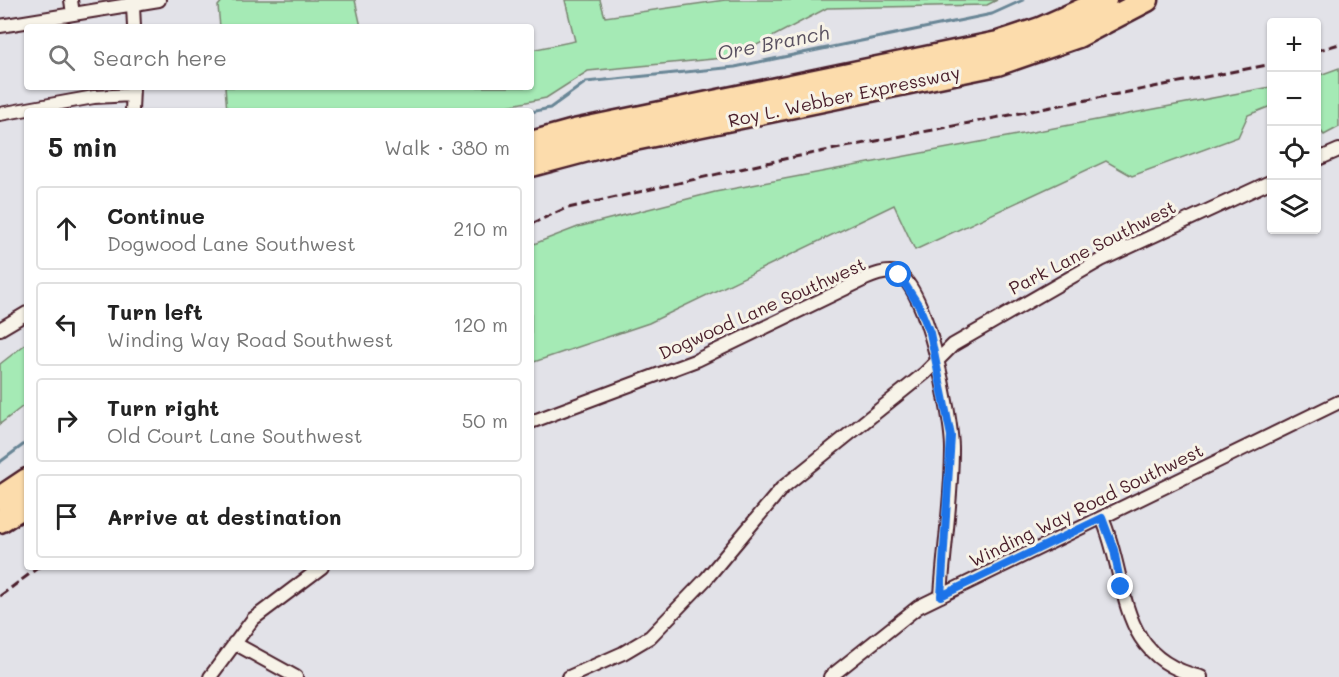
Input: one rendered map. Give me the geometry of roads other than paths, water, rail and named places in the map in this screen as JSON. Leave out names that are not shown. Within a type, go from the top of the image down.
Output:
[{"type":"highway","name":"Roy L. Webber Expressway","points":[[534,142],[574,131],[998,43],[1040,29],[1105,0]]},
{"type":"highway","name":"Roy L. Webber Expressway","points":[[534,164],[610,144],[997,64],[1078,36],[1147,0]]},
{"type":"highway","points":[[0,498],[24,482]]},
{"type":"highway","points":[[0,521],[24,506]]},
{"type":"street","points":[[72,0],[73,14]]},
{"type":"street","points":[[0,26],[159,0]]},
{"type":"street","points":[[133,5],[134,24]]},
{"type":"street","points":[[35,108],[132,91],[132,108]]},
{"type":"street","points":[[0,114],[24,110]]},
{"type":"street","points":[[1321,158],[1339,150]]},
{"type":"street","name":"Park Lane Southwest","points":[[569,677],[623,653],[650,637],[706,579],[782,488],[881,410],[962,339],[1101,260],[1267,183]]},
{"type":"street","name":"Dogwood Lane Southwest","points":[[534,421],[697,360],[865,279],[887,272],[896,273],[904,279],[919,306],[938,359],[952,451],[941,596]]},
{"type":"street","points":[[0,329],[24,315]]},
{"type":"street","name":"Winding Way Road Southwest","points":[[830,677],[888,629],[941,596],[1339,402]]},
{"type":"street","points":[[1102,518],[1114,550],[1125,606],[1133,626],[1151,650],[1164,661],[1201,677]]},
{"type":"street","points":[[210,677],[234,643],[265,608],[318,570]]},
{"type":"street","points":[[234,643],[296,677]]},
{"type":"waterway","name":"Ore Branch","points":[[534,111],[550,108],[586,82],[735,67],[992,14],[1023,0]]},
{"type":"waterway","name":"Ore Branch","points":[[0,462],[24,444]]},
{"type":"railway","points":[[1321,49],[1339,44]]},
{"type":"railway","points":[[534,223],[564,209],[784,159],[1267,65]]},
{"type":"railway","points":[[0,596],[35,570]]}]
